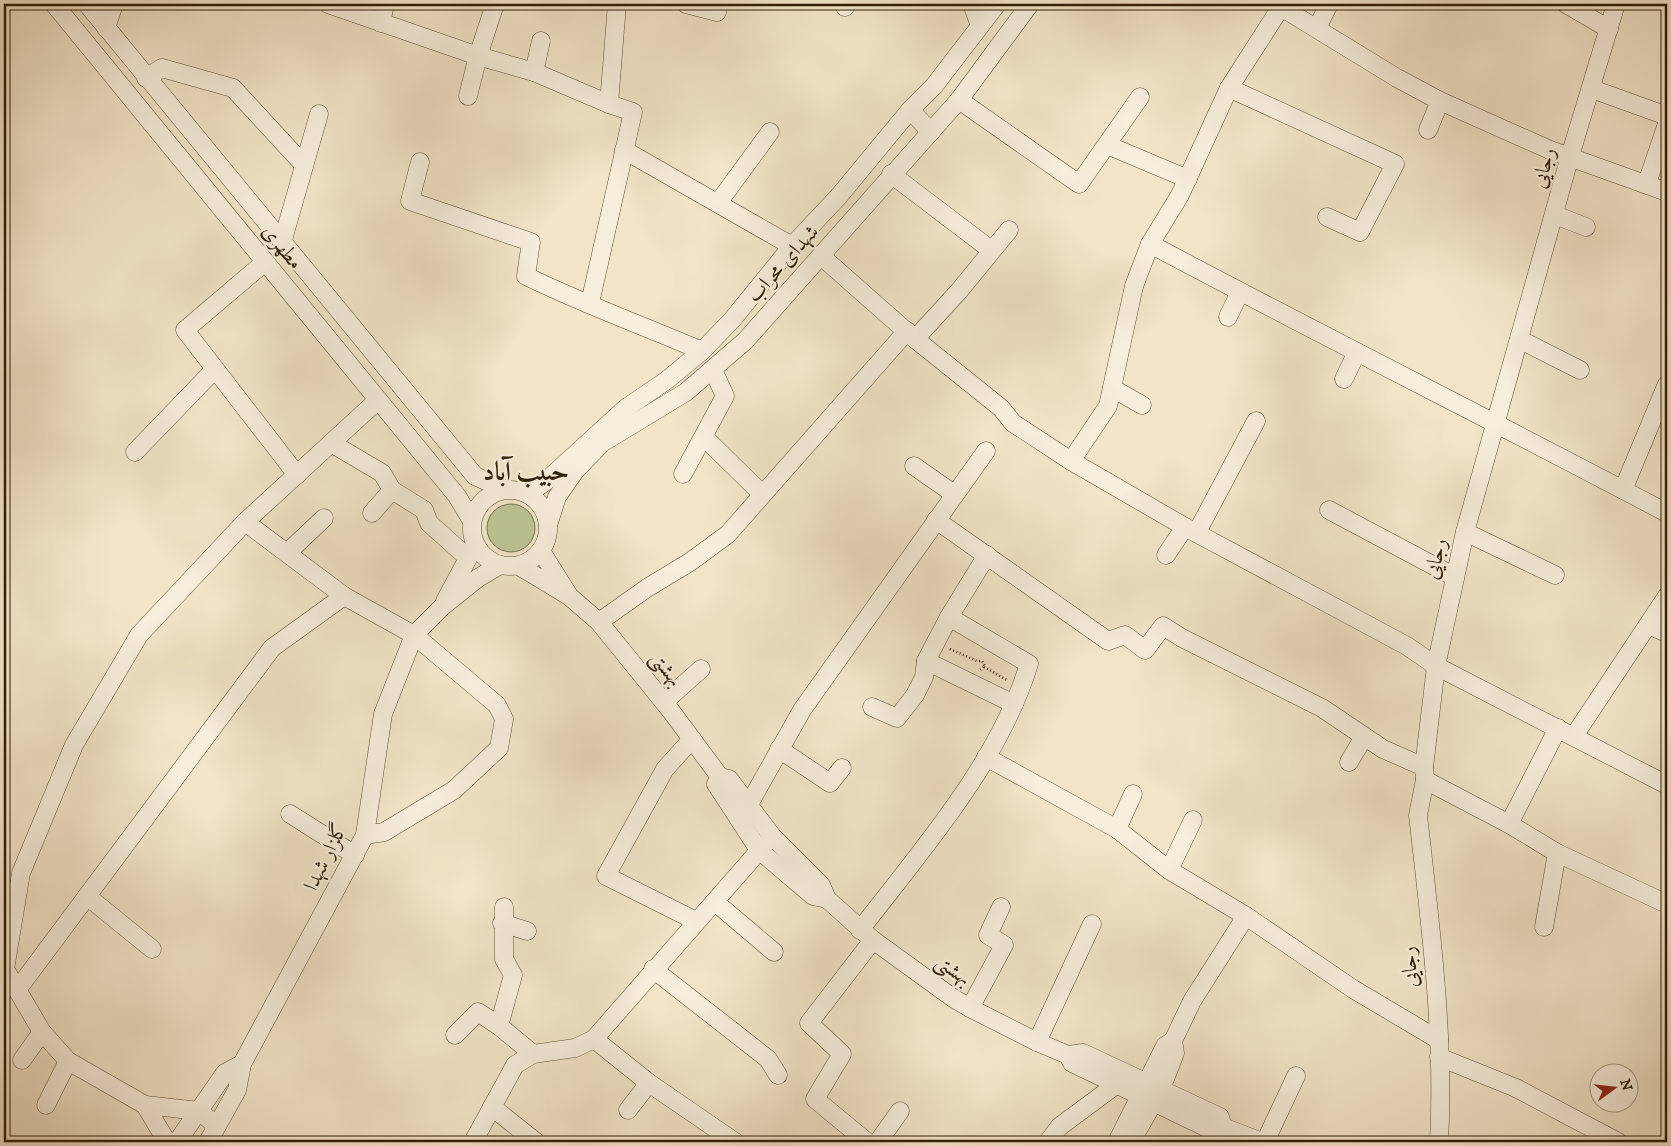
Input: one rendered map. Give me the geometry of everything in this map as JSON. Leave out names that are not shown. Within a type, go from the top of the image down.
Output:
[{"type":"street","name":"مطهری","points":[[54,4],[457,496],[472,521]]},
{"type":"street","name":"مطهری","points":[[87,4],[458,457],[475,476],[504,490]]},
{"type":"street","points":[[106,28],[114,4]]},
{"type":"street","points":[[328,4],[478,56],[534,72],[609,104],[633,112],[590,303]]},
{"type":"street","points":[[381,23],[385,4]]},
{"type":"street","points":[[468,96],[478,56],[495,4]]},
{"type":"street","points":[[609,104],[617,4]]},
{"type":"street","points":[[686,4],[717,12]]},
{"type":"street","points":[[972,4],[980,26]]},
{"type":"street","name":"شهدای محراب","points":[[528,494],[545,482],[626,408],[702,351],[732,320],[792,246],[839,196],[910,110],[934,86],[997,4]]},
{"type":"street","name":"شهدای محراب","points":[[548,525],[557,497],[575,471],[602,443],[686,392],[744,341],[959,100],[1030,4]]},
{"type":"street","points":[[1316,28],[1329,4]]},
{"type":"street","points":[[1566,4],[1609,29]]},
{"type":"street","name":"رجایی","points":[[1439,1142],[1441,1108],[1439,1048],[1418,815],[1436,666],[1454,577],[1495,421],[1555,216],[1570,156],[1592,89],[1616,4]]},
{"type":"street","points":[[1071,461],[1108,406],[1134,286],[1150,244],[1188,179],[1229,88],[1278,5],[1397,78],[1440,101],[1550,150],[1647,183],[1667,192]]},
{"type":"street","points":[[534,72],[542,41]]},
{"type":"street","points":[[146,78],[162,68],[233,88],[304,165]]},
{"type":"street","points":[[1229,88],[1395,164],[1360,232],[1327,217]]},
{"type":"street","points":[[1592,89],[1667,116]]},
{"type":"street","points":[[959,100],[1079,184],[1140,97]]},
{"type":"street","points":[[1428,130],[1440,101]]},
{"type":"street","points":[[910,110],[931,132]]},
{"type":"street","points":[[282,243],[319,114]]},
{"type":"street","points":[[1647,183],[1667,124]]},
{"type":"street","points":[[718,203],[770,132]]},
{"type":"street","points":[[1107,144],[1188,179]]},
{"type":"street","points":[[624,150],[792,246]]},
{"type":"street","points":[[420,162],[410,201],[531,242],[526,276],[569,297],[590,303],[702,351]]},
{"type":"street","points":[[891,174],[991,250]]},
{"type":"street","points":[[1555,216],[1586,227]]},
{"type":"street","points":[[599,622],[647,588],[690,562],[728,534],[762,494],[911,335],[959,291],[1008,230]]},
{"type":"street","points":[[1150,244],[1240,292],[1495,421],[1667,513]]},
{"type":"street","points":[[821,256],[911,335],[1002,408],[1013,422],[1071,461],[1191,529],[1407,646],[1436,666],[1667,785]]},
{"type":"street","points":[[265,262],[185,330],[297,475]]},
{"type":"street","points":[[1228,317],[1240,292]]},
{"type":"street","points":[[1519,339],[1580,370]]},
{"type":"street","points":[[1344,379],[1357,352]]},
{"type":"street","points":[[135,452],[215,369]]},
{"type":"street","points":[[682,474],[725,396],[713,370]]},
{"type":"street","points":[[675,373],[686,392]]},
{"type":"street","points":[[1622,490],[1667,384]]},
{"type":"street","points":[[1112,388],[1142,405]]},
{"type":"street","points":[[217,1126],[198,1111],[145,1105],[68,1061],[42,1032],[5,969],[9,912],[21,873],[74,746],[139,635],[245,522],[378,400]]},
{"type":"street","points":[[1166,555],[1191,529],[1256,421]]},
{"type":"street","points":[[704,437],[762,494]]},
{"type":"street","points":[[331,443],[382,472],[392,490],[424,510],[429,523],[472,552],[500,565],[519,566],[569,596]]},
{"type":"street","points":[[748,806],[802,710],[986,451]]},
{"type":"street","points":[[440,475],[447,478],[455,476],[460,469],[458,457]]},
{"type":"street","points":[[914,466],[954,494]]},
{"type":"street","points":[[372,513],[392,490]]},
{"type":"street","points":[[443,606],[472,552],[472,521],[476,510],[483,500],[493,493],[504,490],[517,490],[528,494],[538,501],[545,512],[548,525],[547,539],[541,551],[531,560],[519,566]]},
{"type":"street","points":[[1329,510],[1454,577]]},
{"type":"street","points":[[287,554],[324,518]]},
{"type":"street","points":[[936,520],[1108,641],[1125,635],[1145,650],[1163,626],[1182,638],[1322,708],[1383,749],[1557,853],[1667,904]]},
{"type":"street","points":[[245,522],[344,596],[414,635],[497,705],[504,718],[499,748],[454,790],[384,832],[365,835]]},
{"type":"street","points":[[1465,532],[1555,575]]},
{"type":"street","points":[[541,551],[569,596]]},
{"type":"street","points":[[872,707],[897,718],[915,695],[924,677],[926,661],[949,617],[987,555]]},
{"type":"street","points":[[443,606],[478,578],[500,565]]},
{"type":"street","points":[[17,990],[272,648],[344,596]]},
{"type":"street","name":"بهشتی","points":[[569,596],[599,622],[664,702],[720,777],[729,779],[772,836],[821,885],[827,899],[866,935],[953,998],[1037,1042],[1068,1054]]},
{"type":"street","points":[[1574,736],[1667,596]]},
{"type":"street","name":"گلزار شهدا","points":[[208,1142],[237,1090],[242,1064],[365,835],[383,714],[414,635],[443,606]]},
{"type":"street","points":[[867,1142],[815,1099],[842,1054],[809,1024],[866,935],[986,757],[1022,687],[1029,664],[949,617]]},
{"type":"street","points":[[1648,625],[1667,633]]},
{"type":"street","points":[[926,661],[1014,704]]},
{"type":"street","points":[[664,702],[701,669]]},
{"type":"street","points":[[1509,824],[1558,728]]},
{"type":"street","points":[[1349,762],[1364,737]]},
{"type":"street","points":[[692,739],[665,769],[606,876],[696,921]]},
{"type":"street","points":[[779,749],[830,783],[842,768]]},
{"type":"street","points":[[986,757],[1117,829],[1169,870],[1246,916],[1439,1048],[1618,1142]]},
{"type":"street","name":"بهشتی","points":[[720,777],[716,784],[759,850],[813,896],[827,899]]},
{"type":"street","points":[[1117,829],[1133,794]]},
{"type":"street","points":[[290,814],[355,855]]},
{"type":"street","points":[[1169,870],[1193,820]]},
{"type":"street","points":[[473,1142],[515,1065],[533,1054],[575,1048],[594,1039],[653,969],[715,902],[772,836]]},
{"type":"street","points":[[1544,927],[1557,853]]},
{"type":"street","points":[[87,896],[152,949]]},
{"type":"street","points":[[715,902],[774,952]]},
{"type":"street","points":[[970,1008],[1004,945],[988,934],[1001,907]]},
{"type":"street","points":[[499,1026],[512,975],[504,959],[503,915],[527,931]]},
{"type":"street","points":[[1131,1142],[1151,1092],[1165,1046],[1173,1041],[1192,1001],[1246,916]]},
{"type":"street","points":[[1037,1042],[1092,924]]},
{"type":"street","points":[[653,969],[768,1059],[778,1075]]},
{"type":"street","points":[[456,1035],[478,1012],[499,1026],[533,1054]]},
{"type":"street","points":[[22,1060],[42,1032]]},
{"type":"street","points":[[594,1039],[724,1139]]},
{"type":"street","points":[[1151,1092],[1117,1084],[1072,1063],[1068,1054],[1083,1053],[1151,1092],[1206,1126],[1223,1127],[1263,1142],[1296,1076]]},
{"type":"street","points":[[46,1105],[68,1061]]},
{"type":"street","name":"گلزار شهدا","points":[[177,1142],[225,1074],[242,1064]]},
{"type":"street","points":[[628,1110],[650,1083]]},
{"type":"street","points":[[1048,1142],[1059,1126],[1117,1084]]},
{"type":"street","points":[[1117,1142],[1151,1092]]},
{"type":"street","points":[[145,1105],[167,1142]]},
{"type":"street","points":[[492,1107],[536,1142]]},
{"type":"street","points":[[878,1142],[900,1111]]},
{"type":"street","points":[[1208,1142],[1223,1127]]},
{"type":"path","points":[[936,642],[976,664],[981,670],[984,668],[1022,687]]},
{"type":"path","points":[[976,664],[982,661],[984,668]]},
{"type":"green space","points":[[506,504],[516,504],[528,511],[535,523],[535,533],[528,545],[516,552],[506,552],[498,548],[491,541],[487,533],[487,523],[491,515],[498,508]]},
{"type":"district","name":"حبیب آباد","points":[[526,472]]}]
